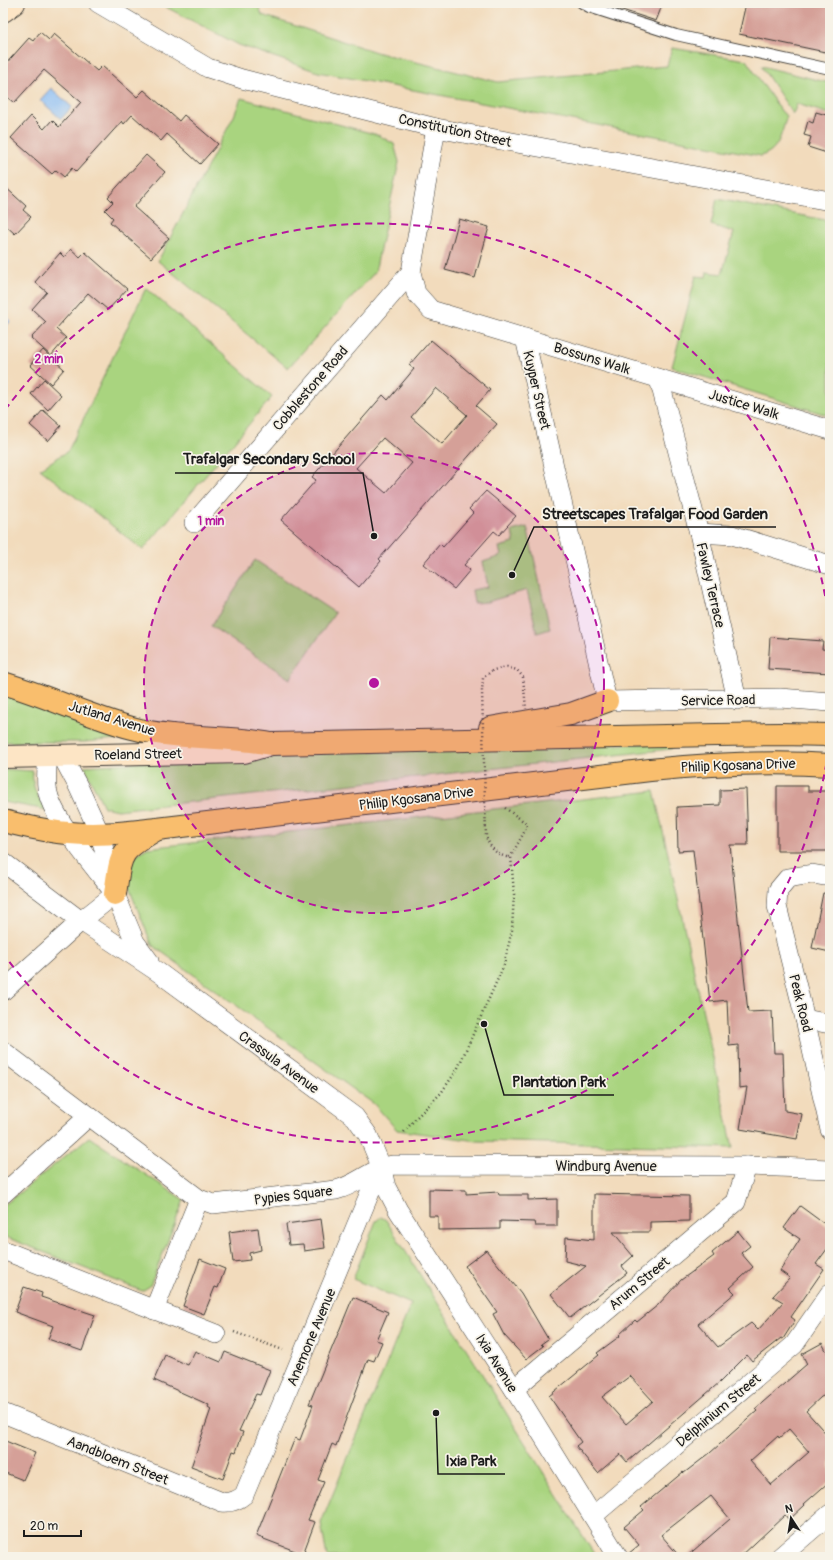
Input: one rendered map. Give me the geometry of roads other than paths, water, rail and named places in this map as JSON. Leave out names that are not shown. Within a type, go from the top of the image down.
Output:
[{"type":"main road","points":[[3,11],[14,3]]},
{"type":"main road","name":"Jutland Avenue","points":[[3,683],[132,728],[157,733],[243,738],[271,744]]},
{"type":"main road","points":[[432,740],[571,714],[607,701]]},
{"type":"main road","name":"Philip Kgosana Drive","points":[[271,744],[781,734],[830,735]]},
{"type":"main road","name":"Roeland Street","points":[[3,757],[244,752],[271,744]]},
{"type":"main road","name":"Philip Kgosana Drive","points":[[3,821],[70,833],[100,834],[157,829],[650,770],[718,764],[778,762],[830,765]]},
{"type":"main road","points":[[115,894],[120,863],[124,852],[135,842],[157,829]]},
{"type":"street","name":"Constitution Street","points":[[98,3],[208,68],[242,79],[436,128],[830,201]]},
{"type":"street","name":"Kuyper Street","points":[[436,128],[412,272],[416,294],[430,310],[525,338],[607,701]]},
{"type":"street","name":"Cobblestone Road","points":[[194,523],[412,272]]},
{"type":"street","name":"Bossuns Walk","points":[[525,338],[659,378]]},
{"type":"street","name":"Justice Walk","points":[[659,378],[830,430]]},
{"type":"street","name":"Fawley Terrace","points":[[659,378],[738,700]]},
{"type":"street","points":[[698,533],[732,535],[830,565]]},
{"type":"street","name":"Service Road","points":[[607,701],[738,700],[780,698],[830,702]]},
{"type":"street","name":"Crassula Avenue","points":[[55,756],[48,794],[58,816],[115,894]]},
{"type":"street","name":"Crassula Avenue","points":[[55,756],[78,786],[100,834],[115,894],[135,942],[158,972]]},
{"type":"street","name":"Crassula Avenue","points":[[3,862],[82,921],[158,972],[355,1117],[368,1135],[381,1166]]},
{"type":"street","name":"Peak Road","points":[[830,877],[812,874],[788,878],[778,890],[777,906],[805,1019],[830,1130]]},
{"type":"street","points":[[3,991],[115,894]]},
{"type":"street","points":[[805,1019],[830,1024]]},
{"type":"street","name":"Pypies Square","points":[[3,1051],[199,1199],[213,1204],[336,1190],[348,1187],[381,1166]]},
{"type":"street","points":[[3,1194],[89,1116]]},
{"type":"street","name":"Windburg Avenue","points":[[381,1166],[747,1166],[830,1169]]},
{"type":"street","name":"Anemone Avenue","points":[[234,1502],[244,1495],[303,1358],[381,1166]]},
{"type":"street","name":"Ixia Avenue","points":[[381,1166],[386,1187],[398,1210],[514,1389],[618,1557]]},
{"type":"street","name":"Arum Street","points":[[514,1389],[736,1202],[747,1166]]},
{"type":"street","points":[[154,1310],[199,1199]]},
{"type":"street","points":[[3,1250],[216,1334]]},
{"type":"street","name":"Delphinium Street","points":[[593,1516],[794,1345],[830,1293]]},
{"type":"street","name":"Aandbloem Street","points":[[3,1413],[222,1502],[234,1502]]},
{"type":"street","points":[[780,1557],[830,1514]]},
{"type":"lane","points":[[582,3],[589,7],[676,35],[830,69]]},
{"type":"water","points":[[51,88],[72,107],[61,119],[40,100]]},
{"type":"water","points":[[3,313],[11,321],[3,329]]},
{"type":"place","name":"Trafalgar Secondary School","points":[[374,536]]},
{"type":"place","name":"Streetscapes Trafalgar Food Garden","points":[[512,575]]},
{"type":"place","name":"Plantation Park","points":[[484,1024]]},
{"type":"place","name":"Ixia Park","points":[[436,1413]]}]
